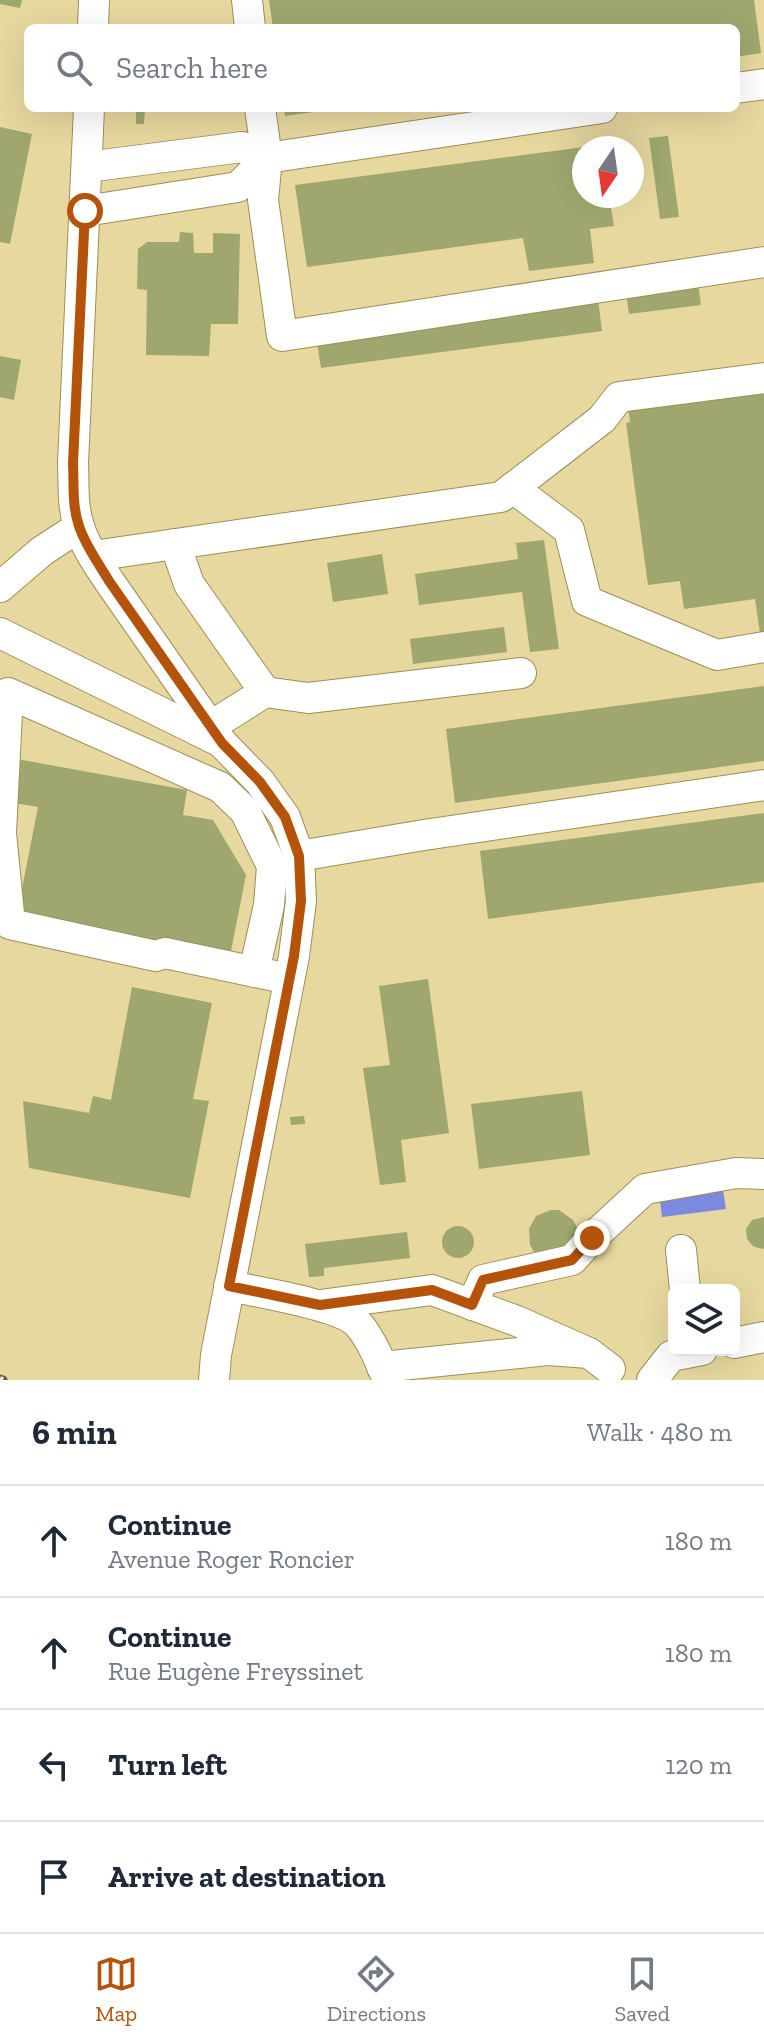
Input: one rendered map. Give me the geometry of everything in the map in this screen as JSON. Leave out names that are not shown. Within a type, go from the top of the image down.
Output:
[{"type":"street","points":[[93,24],[94,0]]},
{"type":"street","points":[[247,0],[250,24]]},
{"type":"street","points":[[740,87],[764,84]]},
{"type":"street","points":[[89,112],[73,463],[79,527],[93,556],[217,734],[260,782],[285,817],[299,856],[301,901],[289,979],[216,1355],[214,1380]]},
{"type":"street","points":[[261,112],[267,158],[263,200],[282,336],[764,262]]},
{"type":"street","points":[[87,167],[242,147],[267,158],[575,112]]},
{"type":"street","points":[[85,211],[238,187],[267,158]]},
{"type":"street","points":[[93,556],[501,497],[602,419],[619,397],[764,378]]},
{"type":"street","points":[[513,488],[569,530],[587,601],[717,655],[764,647]]},
{"type":"street","points":[[0,587],[42,551],[79,527]]},
{"type":"street","points":[[175,544],[189,584],[265,692],[308,698],[521,673]]},
{"type":"street","points":[[0,633],[217,734]]},
{"type":"street","points":[[217,734],[265,692]]},
{"type":"street","points":[[254,972],[269,905],[272,866],[245,811],[220,787],[8,693],[1,833],[10,924],[156,956],[165,953],[254,972],[289,979]]},
{"type":"street","points":[[299,856],[764,785]]},
{"type":"street","points":[[472,1305],[483,1280],[572,1260],[645,1189],[736,1173],[764,1174]]},
{"type":"street","points":[[681,1250],[684,1284]]},
{"type":"street","points":[[229,1286],[320,1305],[357,1322],[373,1346],[385,1374],[548,1350],[606,1367]]},
{"type":"street","points":[[320,1305],[432,1290],[517,1321],[606,1367]]},
{"type":"street","points":[[740,1342],[764,1337]]},
{"type":"street","points":[[652,1380],[671,1356]]},
{"type":"street","points":[[416,1380],[567,1364],[606,1367]]},
{"type":"water","points":[[722,1184],[726,1209],[662,1217],[659,1192]]},
{"type":"building","points":[[0,0],[22,0],[20,8],[0,4]]},
{"type":"building","points":[[269,0],[754,0],[761,53],[740,56],[740,24],[272,24]]},
{"type":"building","points":[[136,112],[145,112],[144,124],[136,124]]},
{"type":"building","points":[[284,112],[314,112],[285,116]]},
{"type":"building","points":[[0,127],[32,134],[10,244],[0,242]]},
{"type":"building","points":[[668,136],[679,217],[660,219],[649,138]]},
{"type":"building","points":[[572,149],[572,208],[611,208],[614,226],[590,229],[594,263],[529,271],[523,238],[307,267],[295,185]]},
{"type":"building","points":[[180,232],[193,233],[194,253],[213,253],[213,233],[240,234],[238,324],[211,324],[209,356],[146,355],[147,290],[137,289],[138,249],[147,242],[179,242]]},
{"type":"building","points":[[698,282],[701,305],[629,314],[626,292]]},
{"type":"building","points":[[598,299],[602,331],[321,368],[316,337]]},
{"type":"building","points":[[0,356],[21,360],[14,400],[0,397]]},
{"type":"building","points":[[764,391],[764,633],[760,633],[755,599],[684,609],[680,581],[648,585],[626,423],[630,422],[628,406]]},
{"type":"building","points":[[544,540],[559,649],[530,652],[522,592],[419,605],[415,574],[518,559],[516,543]]},
{"type":"building","points":[[382,554],[388,594],[333,602],[327,563]]},
{"type":"building","points":[[504,627],[507,652],[413,664],[410,639]]},
{"type":"building","points":[[764,686],[764,761],[455,803],[446,729]]},
{"type":"building","points":[[17,759],[187,790],[183,815],[213,820],[246,875],[230,956],[17,914],[38,807],[8,802]]},
{"type":"building","points":[[764,813],[764,882],[488,919],[480,851]]},
{"type":"building","points":[[428,979],[449,1133],[401,1140],[406,1182],[380,1185],[363,1068],[390,1065],[379,986]]},
{"type":"building","points":[[132,987],[212,1003],[193,1099],[209,1101],[190,1198],[29,1168],[23,1101],[89,1113],[93,1096],[111,1100]]},
{"type":"building","points":[[582,1091],[590,1155],[479,1169],[471,1104]]},
{"type":"building","points":[[304,1116],[305,1124],[291,1125],[290,1117]]},
{"type":"building","points":[[559,1210],[573,1220],[578,1236],[572,1251],[541,1256],[530,1245],[529,1229],[536,1216]]},
{"type":"building","points":[[764,1217],[764,1249],[753,1246],[747,1239],[746,1229],[752,1220]]},
{"type":"building","points":[[458,1226],[469,1231],[474,1242],[469,1253],[458,1258],[447,1253],[442,1242],[447,1231]]},
{"type":"building","points":[[407,1232],[410,1258],[324,1268],[324,1276],[309,1277],[305,1244]]},
{"type":"route","points":[[85,211],[73,463],[79,527],[109,581],[222,743],[260,782],[285,817],[299,856],[301,901],[294,956],[229,1286],[320,1305],[432,1290],[472,1305],[483,1280],[572,1260],[592,1238]]}]
